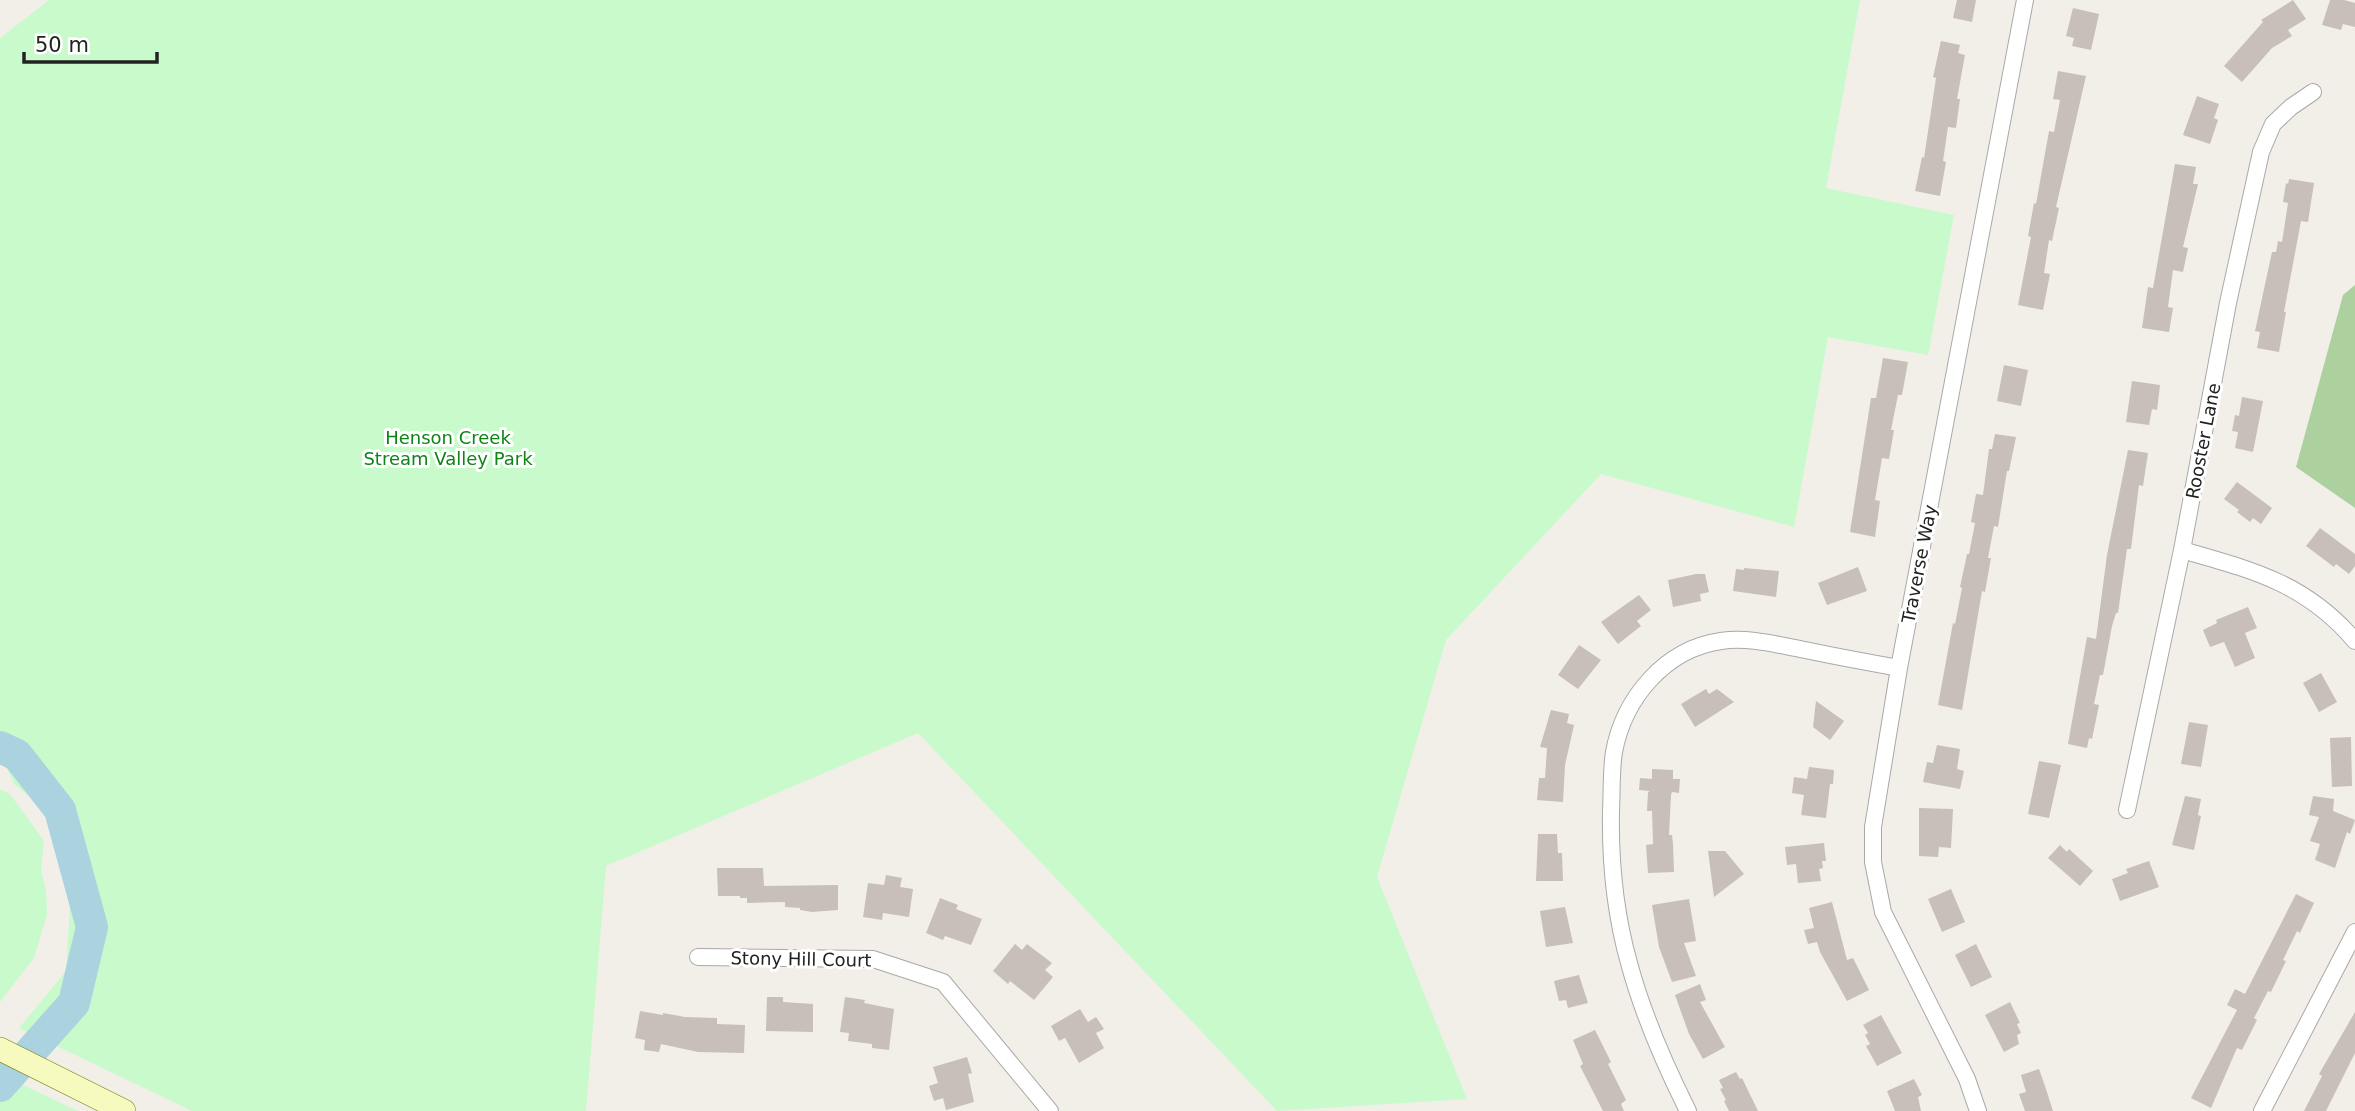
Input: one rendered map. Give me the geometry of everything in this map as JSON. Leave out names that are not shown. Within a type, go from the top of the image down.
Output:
[{"type":"main road","points":[[0,1049],[124,1111]]},
{"type":"street","name":"Traverse Way","points":[[1978,1111],[1967,1079],[1883,912],[1876,888],[1873,827],[1899,668],[2025,0]]},
{"type":"street","name":"Rooster Lane","points":[[2127,810],[2261,152],[2273,124],[2291,107],[2313,93]]},
{"type":"street","points":[[2182,550],[2238,566],[2282,583],[2314,601],[2355,640]]},
{"type":"street","points":[[1688,1111],[1653,1037],[1640,999],[1615,895],[1610,851],[1614,753],[1630,707],[1646,683],[1671,660],[1688,650],[1719,641],[1737,639],[1771,643],[1899,668]]},
{"type":"street","points":[[2262,1111],[2355,932]]},
{"type":"street","name":"Stony Hill Court","points":[[698,957],[873,959],[943,982],[1047,1110]]},
{"type":"green space","name":"Henson Creek Stream Valley Park","points":[[49,0],[1860,0],[1826,188],[1954,215],[1928,355],[1828,337],[1794,527],[1601,474],[1446,640],[1377,877],[1467,1099],[1277,1111],[918,733],[606,866],[586,1111],[192,1111],[19,1028],[66,971],[70,905],[67,843],[53,815],[14,784],[0,752],[0,38]]},
{"type":"green space","points":[[2355,285],[2355,508],[2296,467],[2343,295]]},
{"type":"green space","points":[[0,789],[10,794],[44,841],[41,870],[46,890],[47,915],[34,958],[0,1002]]},
{"type":"green space","points":[[0,1074],[78,1111],[0,1111]]},
{"type":"building","points":[[1957,0],[1976,0],[1972,22],[1953,18]]},
{"type":"building","points":[[2293,0],[2306,19],[2288,30],[2292,36],[2272,48],[2242,82],[2224,66],[2263,22],[2261,20]]},
{"type":"building","points":[[2330,0],[2355,3],[2355,27],[2343,24],[2341,30],[2322,25]]},
{"type":"building","points":[[2073,8],[2099,14],[2091,50],[2072,46],[2074,38],[2066,36]]},
{"type":"building","points":[[1941,41],[1960,45],[1958,53],[1965,55],[1957,99],[1960,99],[1956,128],[1948,127],[1940,196],[1915,191],[1922,157],[1924,158],[1936,78],[1933,77]]},
{"type":"building","points":[[2058,71],[2086,76],[2056,207],[2059,208],[2052,241],[2049,240],[2044,273],[2050,274],[2043,310],[2018,305],[2031,237],[2028,236],[2034,203],[2036,204],[2049,131],[2054,132],[2060,100],[2053,99]]},
{"type":"building","points":[[2197,96],[2219,104],[2214,118],[2218,120],[2210,144],[2183,135]]},
{"type":"building","points":[[2175,164],[2196,167],[2193,184],[2198,184],[2183,247],[2188,248],[2183,272],[2173,270],[2168,307],[2173,308],[2169,332],[2142,328],[2148,287],[2153,288]]},
{"type":"building","points":[[2289,179],[2314,183],[2308,222],[2301,221],[2279,352],[2257,348],[2260,332],[2255,331],[2272,252],[2276,252],[2278,241],[2282,242],[2288,203],[2283,202]]},
{"type":"building","points":[[1883,358],[1908,362],[1902,395],[1898,395],[1891,430],[1894,430],[1889,459],[1882,458],[1875,500],[1880,501],[1875,537],[1850,532],[1871,398],[1876,398]]},
{"type":"building","points":[[2004,365],[2028,370],[2021,406],[1997,401]]},
{"type":"building","points":[[2132,381],[2160,385],[2157,410],[2152,409],[2149,425],[2126,422]]},
{"type":"building","points":[[2242,397],[2263,401],[2253,452],[2235,448],[2238,432],[2232,431],[2235,415],[2239,416]]},
{"type":"building","points":[[1995,434],[2016,437],[2007,471],[1998,527],[1994,526],[1988,558],[1991,558],[1985,592],[1982,591],[1962,710],[1938,705],[1975,523],[1971,522],[1976,494],[1983,495],[1989,449],[1992,449]]},
{"type":"building","points":[[2128,450],[2148,453],[2143,486],[2139,485],[2131,549],[2127,549],[2118,613],[2112,626],[2103,675],[2100,675],[2094,704],[2099,705],[2092,739],[2089,738],[2087,748],[2068,744],[2087,637],[2096,639],[2107,555]]},
{"type":"building","points":[[2237,482],[2272,508],[2261,524],[2253,518],[2250,522],[2224,499]]},
{"type":"building","points":[[2320,528],[2355,554],[2355,566],[2349,574],[2336,564],[2334,567],[2306,546]]},
{"type":"building","points":[[1858,567],[1867,591],[1827,605],[1818,583]]},
{"type":"building","points":[[1736,569],[1779,571],[1776,597],[1733,591]]},
{"type":"building","points":[[1705,574],[1709,592],[1700,594],[1701,601],[1673,607],[1668,580]]},
{"type":"building","points":[[1639,595],[1651,610],[1637,621],[1641,626],[1618,644],[1601,622]]},
{"type":"building","points":[[2248,607],[2257,628],[2245,633],[2255,658],[2235,667],[2224,642],[2210,647],[2203,630],[2217,623],[2216,620]]},
{"type":"building","points":[[1579,645],[1601,660],[1578,689],[1558,675]]},
{"type":"building","points":[[2321,673],[2337,702],[2319,712],[2303,683]]},
{"type":"building","points":[[1706,689],[1709,694],[1717,689],[1734,702],[1695,727],[1681,704]]},
{"type":"building","points":[[1816,701],[1844,721],[1830,740],[1813,727]]},
{"type":"building","points":[[1551,710],[1569,714],[1567,723],[1574,725],[1565,765],[1563,802],[1537,800],[1539,778],[1545,778],[1547,748],[1540,747]]},
{"type":"building","points":[[2189,722],[2208,725],[2201,767],[2181,764]]},
{"type":"building","points":[[2351,737],[2352,786],[2332,787],[2330,738]]},
{"type":"building","points":[[1937,745],[1960,749],[1957,769],[1964,771],[1960,789],[1923,782],[1927,762],[1933,763]]},
{"type":"building","points":[[2039,761],[2061,765],[2049,818],[2028,814]]},
{"type":"building","points":[[1809,767],[1834,770],[1826,818],[1801,815],[1804,795],[1792,793],[1794,777],[1807,779]]},
{"type":"building","points":[[1652,769],[1673,770],[1673,779],[1680,779],[1679,793],[1672,792],[1671,795],[1669,835],[1672,835],[1674,872],[1648,873],[1646,845],[1653,844],[1652,811],[1647,811],[1650,791],[1639,790],[1640,778],[1652,779]]},
{"type":"building","points":[[2185,796],[2201,799],[2198,815],[2201,816],[2194,850],[2172,845]]},
{"type":"building","points":[[2313,796],[2334,799],[2333,811],[2355,820],[2350,834],[2347,832],[2335,868],[2315,860],[2320,844],[2310,841],[2319,817],[2309,815]]},
{"type":"building","points":[[1919,808],[1953,809],[1951,848],[1939,847],[1938,857],[1919,856]]},
{"type":"building","points":[[1538,834],[1557,834],[1558,853],[1562,853],[1563,881],[1536,881]]},
{"type":"building","points":[[1824,843],[1826,861],[1822,861],[1823,868],[1819,869],[1821,881],[1798,883],[1796,864],[1787,865],[1785,847]]},
{"type":"building","points":[[2060,845],[2067,852],[2069,849],[2093,871],[2080,886],[2048,858]]},
{"type":"building","points":[[1708,851],[1725,851],[1744,874],[1714,897]]},
{"type":"building","points":[[2149,861],[2159,887],[2120,901],[2112,879],[2128,873],[2126,869]]},
{"type":"building","points":[[717,868],[763,868],[764,886],[838,885],[838,910],[812,912],[785,907],[785,902],[747,903],[747,898],[740,896],[718,896]]},
{"type":"building","points":[[886,875],[902,878],[900,887],[913,889],[909,917],[883,913],[882,920],[863,917],[868,883],[884,885]]},
{"type":"building","points":[[1951,889],[1965,922],[1942,932],[1928,899]]},
{"type":"building","points":[[2296,894],[2314,903],[2300,933],[2297,931],[2271,992],[2268,991],[2254,1018],[2257,1020],[2242,1050],[2237,1048],[2211,1108],[2191,1098],[2237,1010],[2227,1005],[2235,989],[2245,994]]},
{"type":"building","points":[[940,898],[958,905],[956,909],[982,919],[971,945],[945,936],[943,940],[926,933]]},
{"type":"building","points":[[1689,899],[1696,941],[1684,943],[1696,976],[1672,982],[1659,947],[1652,905]]},
{"type":"building","points":[[1832,902],[1847,960],[1853,958],[1869,990],[1847,1001],[1817,942],[1808,944],[1804,930],[1814,928],[1809,908]]},
{"type":"building","points":[[1565,907],[1573,943],[1546,947],[1540,911]]},
{"type":"building","points":[[1015,944],[1022,950],[1027,944],[1052,963],[1045,970],[1053,977],[1034,1000],[993,971]]},
{"type":"building","points":[[1976,944],[1992,977],[1971,987],[1955,955]]},
{"type":"building","points":[[1579,975],[1588,1003],[1568,1008],[1566,1000],[1559,1001],[1554,981]]},
{"type":"building","points":[[1700,984],[1706,1000],[1700,1002],[1725,1047],[1703,1059],[1689,1034],[1675,995]]},
{"type":"building","points":[[767,997],[783,997],[783,1002],[813,1004],[813,1032],[766,1031]]},
{"type":"building","points":[[845,997],[894,1009],[889,1050],[872,1048],[872,1044],[848,1041],[849,1033],[840,1032]]},
{"type":"building","points":[[2010,1002],[2020,1023],[2017,1024],[2021,1033],[2017,1035],[2019,1044],[2004,1052],[1985,1015]]},
{"type":"building","points":[[1080,1009],[1088,1022],[1096,1017],[1104,1029],[1096,1033],[1104,1048],[1079,1063],[1065,1038],[1059,1041],[1051,1026]]},
{"type":"building","points":[[640,1011],[717,1018],[717,1024],[745,1025],[744,1053],[698,1052],[661,1044],[659,1052],[644,1050],[645,1040],[635,1038]]},
{"type":"building","points":[[2355,1012],[2355,1053],[2326,1111],[2304,1111],[2322,1076],[2319,1074]]},
{"type":"building","points":[[1881,1015],[1902,1053],[1877,1066],[1866,1046],[1870,1044],[1863,1025]]},
{"type":"building","points":[[1595,1030],[1626,1100],[1621,1104],[1624,1111],[1603,1111],[1580,1066],[1583,1064],[1573,1040]]},
{"type":"building","points":[[967,1057],[972,1073],[968,1074],[974,1102],[946,1110],[943,1098],[934,1101],[929,1086],[938,1083],[933,1067]]},
{"type":"building","points":[[2039,1069],[2053,1111],[2025,1111],[2019,1094],[2026,1092],[2021,1075]]},
{"type":"building","points":[[1736,1072],[1740,1079],[1742,1078],[1758,1111],[1729,1111],[1719,1080]]},
{"type":"building","points":[[1914,1079],[1922,1095],[1918,1097],[1921,1111],[1895,1111],[1887,1091]]},
{"type":"waterway","points":[[0,747],[17,755],[60,810],[92,927],[74,1003],[0,1086]]}]
